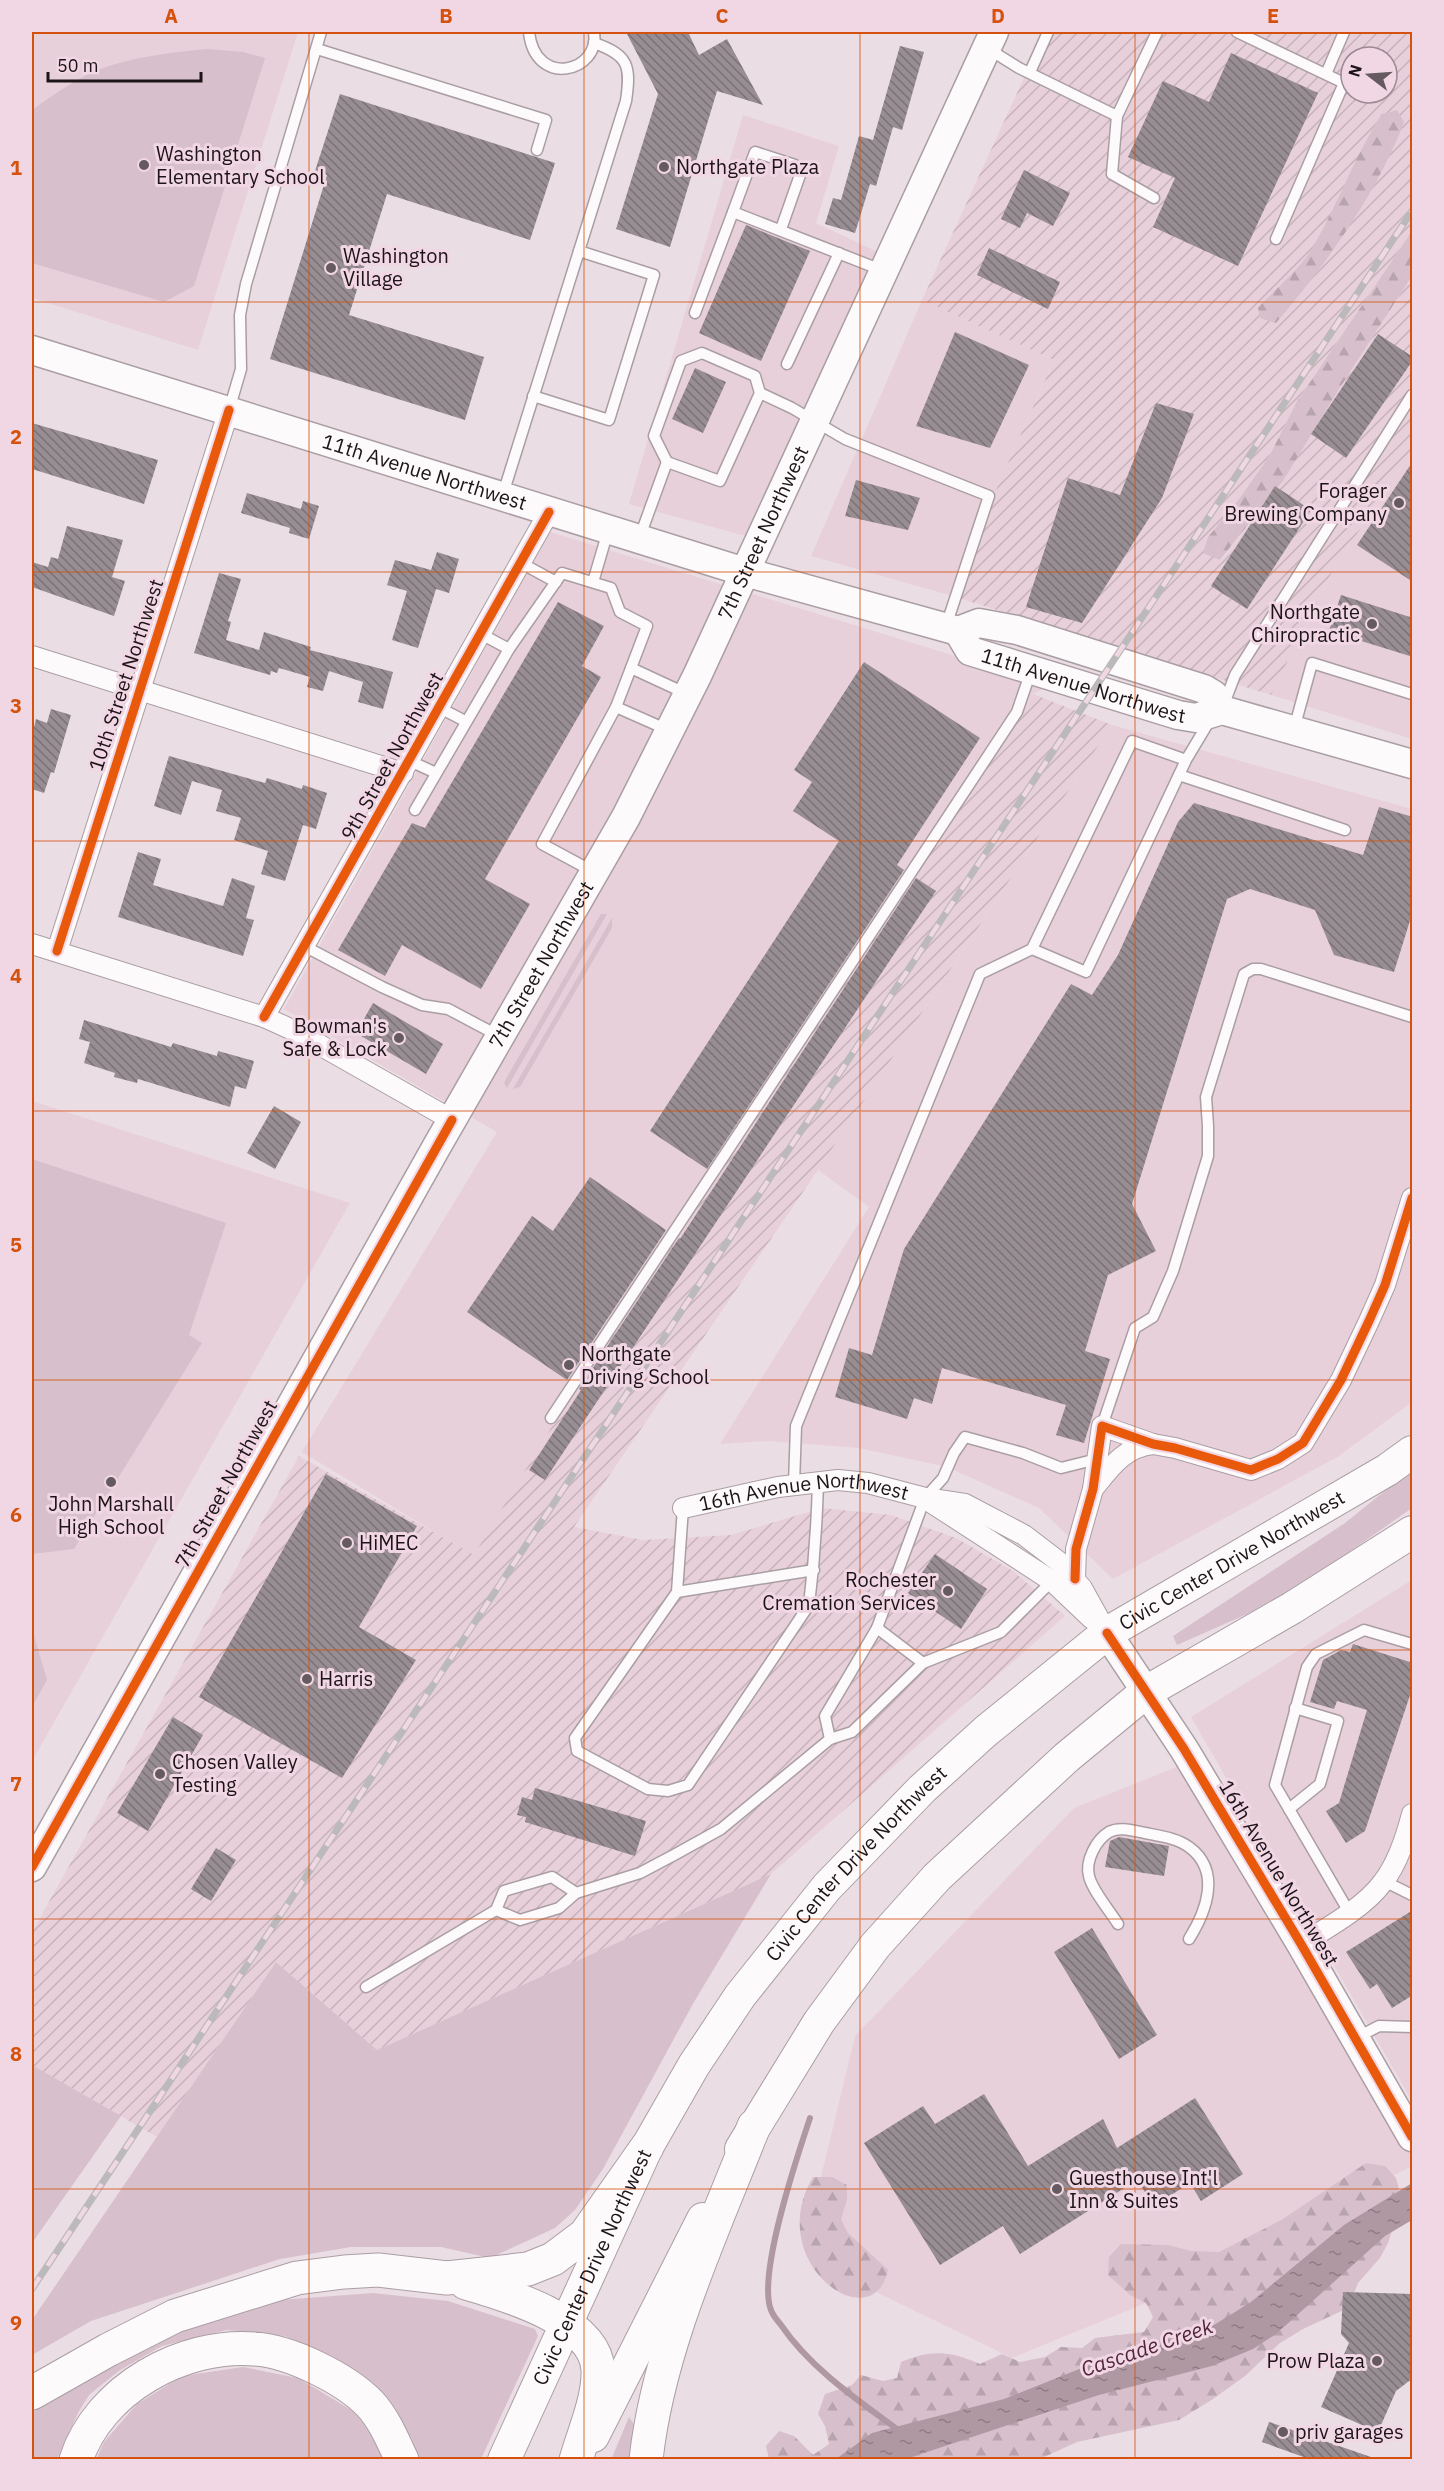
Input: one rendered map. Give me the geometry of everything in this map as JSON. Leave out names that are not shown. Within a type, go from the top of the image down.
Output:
[{"type":"highway","points":[[646,2460],[649,2427],[671,2341],[754,2126]]},
{"type":"highway","points":[[447,2278],[528,2269],[553,2259],[585,2235],[647,2147]]},
{"type":"highway","points":[[32,2393],[175,2316],[297,2278],[378,2270],[447,2278],[501,2293],[567,2324],[586,2343],[598,2368],[597,2388],[579,2460]]},
{"type":"highway","points":[[76,2460],[99,2418],[129,2387],[167,2365],[215,2351],[256,2349],[298,2360],[336,2378],[370,2404],[391,2436],[402,2460]]},
{"type":"main road","name":"7th Street Northwest","points":[[32,1867],[452,1120],[626,817],[745,572],[990,40]]},
{"type":"main road","name":"11th Avenue Northwest","points":[[32,350],[745,572],[952,629],[979,623],[1017,630],[1204,689],[1214,695],[1218,711]]},
{"type":"main road","name":"11th Avenue Northwest","points":[[952,629],[970,651],[1178,716],[1196,718],[1218,711],[1413,764]]},
{"type":"main road","name":"Civic Center Drive Northwest","points":[[504,2460],[647,2147],[694,2065],[740,1996],[827,1887],[922,1789],[986,1731],[1107,1633],[1387,1470],[1413,1452]]},
{"type":"main road","points":[[579,2460],[700,2225],[754,2126],[839,1993],[874,1946],[937,1877],[1067,1757],[1146,1692],[1292,1608],[1413,1532]]},
{"type":"main road","name":"16th Avenue Northwest","points":[[1107,1633],[1184,1749],[1301,1944],[1411,2135]]},
{"type":"street","name":"10th Street Northwest","points":[[57,951],[229,410]]},
{"type":"street","name":"9th Street Northwest","points":[[264,1017],[549,512]]},
{"type":"street","points":[[32,656],[140,690],[407,767]]},
{"type":"street","points":[[32,944],[264,1017],[297,1032],[452,1120]]},
{"type":"street","points":[[1075,1579],[1076,1549],[1093,1489],[1102,1426],[1153,1444],[1251,1470],[1278,1459],[1303,1443],[1341,1380],[1369,1321],[1385,1285],[1413,1198]]},
{"type":"street","points":[[1093,1489],[1117,1460],[1130,1450],[1153,1444]]},
{"type":"street","name":"16th Avenue Northwest","points":[[683,1508],[794,1484],[838,1480],[868,1483],[925,1498],[965,1504],[1024,1535],[1058,1561],[1075,1579],[1107,1633]]},
{"type":"street","name":"16th Avenue Northwest","points":[[925,1498],[1053,1581],[1107,1633]]},
{"type":"street","points":[[1301,1944],[1374,1893],[1384,1881],[1410,1835],[1413,1814]]},
{"type":"lane","points":[[229,410],[241,369],[240,315],[246,284],[321,32]]},
{"type":"lane","points":[[502,497],[626,101],[629,77],[625,60],[615,50],[594,37],[590,54],[578,65],[561,69],[545,64],[531,49],[529,32]]},
{"type":"lane","points":[[1030,72],[1048,32]]},
{"type":"lane","points":[[1154,198],[1112,174],[1117,116],[1157,32]]},
{"type":"lane","points":[[1237,32],[1255,35],[1344,82],[1276,239]]},
{"type":"lane","points":[[1326,74],[1344,32]]},
{"type":"lane","points":[[990,40],[1030,72],[1117,116]]},
{"type":"lane","points":[[317,49],[546,120],[537,150]]},
{"type":"lane","points":[[695,313],[755,152],[795,165],[800,175],[781,229]]},
{"type":"lane","points":[[733,212],[884,271]]},
{"type":"lane","points":[[533,396],[609,420],[654,274],[579,251]]},
{"type":"lane","points":[[788,364],[839,253]]},
{"type":"lane","points":[[702,353],[755,375],[760,393],[720,481],[667,462],[654,436],[681,361],[702,353]]},
{"type":"lane","points":[[760,393],[845,440],[989,496],[952,629]]},
{"type":"lane","points":[[1032,949],[1086,972],[1186,760],[1218,711],[1235,675],[1413,395]]},
{"type":"lane","points":[[639,539],[667,462]]},
{"type":"lane","points":[[593,582],[609,530]]},
{"type":"lane","points":[[521,563],[556,582]]},
{"type":"lane","points":[[415,810],[509,649],[562,573],[611,588],[620,612],[647,626],[616,707],[542,844],[594,872]]},
{"type":"lane","points":[[481,634],[509,649]]},
{"type":"lane","points":[[1294,730],[1312,663],[1413,694]]},
{"type":"lane","points":[[631,668],[687,695]]},
{"type":"lane","points":[[551,1418],[1017,712],[1031,671]]},
{"type":"lane","points":[[616,707],[669,731]]},
{"type":"lane","points":[[440,708],[465,721]]},
{"type":"lane","points":[[794,1484],[796,1426],[980,974],[1032,949],[1132,741],[1186,760]]},
{"type":"lane","points":[[407,767],[436,773]]},
{"type":"lane","points":[[1179,775],[1345,830]]},
{"type":"lane","points":[[304,946],[382,987],[422,1005],[448,1009],[500,1036]]},
{"type":"lane","points":[[1102,1426],[1135,1328],[1153,1317],[1173,1271],[1208,1156],[1206,1097],[1244,974],[1253,969],[1261,969],[1413,1017]]},
{"type":"lane","points":[[830,1739],[825,1716],[877,1628],[925,1498],[943,1478],[964,1437],[1023,1453],[1061,1468],[1097,1459]]},
{"type":"lane","points":[[683,1508],[676,1592],[575,1738],[577,1751],[648,1789],[668,1791],[688,1785],[809,1605],[817,1544],[818,1481]]},
{"type":"lane","points":[[676,1592],[814,1570]]},
{"type":"lane","points":[[496,1910],[520,1920],[560,1908],[576,1893],[640,1873],[722,1829],[830,1739],[852,1732],[923,1663],[1001,1632],[1053,1581]]},
{"type":"lane","points":[[877,1628],[923,1663]]},
{"type":"lane","points":[[1349,1912],[1275,1785],[1307,1667],[1316,1654],[1364,1630],[1413,1644]]},
{"type":"lane","points":[[1289,1809],[1320,1784],[1338,1721],[1295,1708]]},
{"type":"lane","points":[[1118,1924],[1089,1878],[1088,1866],[1092,1851],[1108,1832],[1123,1829],[1173,1839],[1190,1847],[1202,1863],[1208,1880],[1208,1900],[1203,1917],[1189,1939]]},
{"type":"lane","points":[[366,1987],[496,1910],[504,1891],[552,1877],[576,1893]]},
{"type":"lane","points":[[1384,1881],[1413,1895]]},
{"type":"lane","points":[[1356,2038],[1379,2026],[1413,2027]]},
{"type":"shaded area","name":"Washington Elementary School","points":[[32,32],[298,32],[198,350],[32,298]]},
{"type":"shaded area","points":[[1045,32],[1412,32],[1412,231],[1296,403],[1270,455],[1239,499],[1208,537],[1204,552],[1221,560],[1283,481],[1412,276],[1412,451],[1333,570],[1271,695],[949,595],[1054,360],[922,300]]},
{"type":"shaded area","points":[[743,115],[839,146],[816,223],[880,253],[749,537],[629,504]]},
{"type":"shaded area","points":[[922,300],[1054,360],[949,595],[811,556]]},
{"type":"shaded area","points":[[1412,451],[1412,739],[1271,695],[1333,570]]},
{"type":"shaded area","points":[[550,532],[1050,685],[1033,694],[580,1380],[474,1556],[302,1452],[497,1132],[284,1009]]},
{"type":"shaded area","points":[[1033,694],[1112,725],[818,1170],[574,1527],[643,1540],[731,1535],[822,1508],[891,1515],[956,1538],[1013,1571],[1065,1616],[771,1874],[377,2050],[276,1962],[157,2137],[32,2065],[32,1932],[299,1456],[474,1555],[580,1380]]},
{"type":"shaded area","points":[[1112,725],[1412,809],[1412,1402],[1339,1456],[1113,1579],[1039,1508],[947,1467],[859,1448],[768,1441],[720,1444],[869,1207],[818,1170]]},
{"type":"shaded area","name":"John Marshall High School","points":[[32,1101],[350,1203],[32,1761]]},
{"type":"shaded area","points":[[1412,1580],[1412,2101],[1191,1717]]},
{"type":"shaded area","points":[[1179,1766],[1412,2157],[1412,2166],[1146,2303],[1012,2358],[876,2292],[821,2177],[855,2036],[1074,1808]]},
{"type":"green space","name":"Washington Elementary School","points":[[207,49],[243,52],[265,58],[194,286],[164,302],[32,263],[32,110],[79,79],[109,66],[158,55]]},
{"type":"green space","points":[[1397,110],[1404,122],[1380,175],[1349,227],[1276,323],[1260,318],[1258,308],[1311,250],[1382,114]]},
{"type":"green space","points":[[1412,231],[1412,276],[1283,481],[1220,560],[1203,553],[1208,537],[1239,499],[1270,455],[1296,403]]},
{"type":"green space","points":[[601,914],[607,914],[507,1088],[504,1083],[507,1077]]},
{"type":"green space","points":[[612,918],[612,928],[520,1087],[513,1089]]},
{"type":"green space","points":[[32,1159],[226,1223],[189,1335],[202,1343],[74,1549],[32,1554]]},
{"type":"green space","points":[[1412,1469],[1412,1508],[1283,1598],[1177,1645],[1173,1636],[1345,1523]]},
{"type":"green space","points":[[32,1629],[47,1680],[32,1707]]},
{"type":"green space","points":[[771,1874],[694,2002],[603,2169],[575,2210],[555,2228],[490,2258],[441,2247],[351,2247],[280,2259],[91,2321],[32,2355],[32,2320],[276,1962],[377,2050]]},
{"type":"green space","points":[[32,2065],[121,2116],[32,2243]]},
{"type":"green space","points":[[1366,2163],[1385,2166],[1396,2178],[1402,2200],[1388,2243],[1380,2258],[1358,2283],[1348,2308],[1303,2329],[1280,2343],[1245,2376],[1179,2420],[1077,2442],[1040,2459],[769,2459],[766,2446],[779,2431],[794,2436],[813,2455],[829,2444],[825,2426],[818,2414],[825,2394],[852,2385],[861,2375],[883,2381],[897,2378],[901,2362],[932,2353],[960,2356],[980,2364],[1002,2354],[1020,2362],[1045,2357],[1061,2347],[1082,2348],[1095,2338],[1144,2332],[1153,2317],[1146,2303],[1130,2295],[1108,2275],[1109,2257],[1121,2244],[1168,2245],[1191,2251],[1219,2252],[1283,2219]]},
{"type":"green space","points":[[813,2177],[832,2177],[847,2185],[847,2200],[841,2219],[848,2233],[888,2270],[878,2290],[863,2298],[844,2294],[826,2282],[810,2263],[801,2238],[801,2209]]},
{"type":"green space","points":[[373,2293],[448,2301],[535,2329],[538,2336],[481,2459],[418,2459],[412,2439],[385,2396],[334,2357],[285,2336],[227,2330],[162,2346],[120,2370],[89,2395],[57,2459],[32,2460],[32,2412],[90,2374],[206,2318],[280,2300]]},
{"type":"green space","points":[[243,2367],[298,2378],[358,2414],[387,2459],[96,2460],[104,2442],[137,2404],[182,2376]]},
{"type":"green space","points":[[629,2417],[635,2426],[633,2459],[611,2460]]},
{"type":"water","name":"Cascade Creek","points":[[1412,2183],[1412,2220],[1385,2236],[1276,2334],[1253,2349],[1212,2366],[1099,2395],[906,2459],[836,2459],[872,2433],[1004,2399],[1112,2356],[1214,2325],[1251,2302],[1344,2225]]},
{"type":"building","name":"Northgate Plaza","points":[[626,32],[688,32],[699,55],[727,39],[763,105],[717,91],[670,247],[616,229],[658,94]]},
{"type":"building","points":[[900,46],[924,52],[902,130],[893,127],[876,186],[870,184],[855,233],[825,224],[833,198],[841,200],[859,136],[873,140]]},
{"type":"building","points":[[1231,53],[1318,93],[1238,266],[1153,227],[1175,178],[1128,157],[1163,81],[1209,102]]},
{"type":"building","points":[[340,94],[555,163],[530,240],[387,194],[349,315],[484,357],[465,420],[270,359],[327,175],[315,171]]},
{"type":"building","points":[[1024,170],[1070,193],[1053,226],[1027,213],[1020,228],[1001,219]]},
{"type":"building","points":[[746,225],[810,251],[761,361],[699,333]]},
{"type":"building","points":[[989,248],[1060,282],[1048,309],[977,275]]},
{"type":"building","points":[[955,332],[1029,365],[990,448],[916,426]]},
{"type":"building","points":[[1378,334],[1413,357],[1413,360],[1346,458],[1311,434]]},
{"type":"building","points":[[695,368],[726,382],[703,433],[672,419]]},
{"type":"building","points":[[1156,403],[1194,414],[1162,498],[1082,623],[1026,607],[1068,478],[1120,495]]},
{"type":"building","points":[[32,423],[158,460],[144,504],[32,469]]},
{"type":"building","name":"Forager Brewing Company","points":[[1413,461],[1413,582],[1357,545]]},
{"type":"building","points":[[856,480],[920,498],[908,530],[845,516]]},
{"type":"building","points":[[1275,486],[1311,510],[1247,609],[1211,586]]},
{"type":"building","points":[[247,493],[301,509],[303,501],[319,506],[309,539],[289,533],[290,528],[241,513]]},
{"type":"building","points":[[67,526],[123,540],[112,577],[125,581],[114,616],[32,587],[32,562],[48,567],[51,557],[58,559]]},
{"type":"building","points":[[437,552],[459,559],[449,593],[436,589],[418,648],[392,640],[407,591],[387,585],[395,560],[431,570]]},
{"type":"building","points":[[219,573],[241,579],[228,621],[231,622],[226,640],[259,650],[264,632],[311,647],[310,650],[393,672],[383,709],[358,702],[363,682],[329,671],[323,691],[307,687],[310,677],[279,668],[277,673],[271,671],[270,675],[194,653]]},
{"type":"building","name":"Northgate Chiropractic","points":[[1341,595],[1413,618],[1413,657],[1329,631]]},
{"type":"building","points":[[558,602],[604,626],[582,666],[601,677],[485,879],[530,904],[481,989],[402,945],[385,976],[338,950],[412,823],[425,828]]},
{"type":"building","points":[[864,662],[980,738],[897,865],[904,870],[707,1169],[650,1131],[839,841],[793,811],[812,782],[794,770]]},
{"type":"building","points":[[51,709],[71,715],[54,773],[51,772],[44,793],[32,789],[32,736],[36,719],[47,723]]},
{"type":"building","points":[[169,756],[265,783],[267,778],[302,789],[303,785],[327,793],[316,829],[303,825],[285,881],[261,874],[268,851],[234,840],[241,818],[216,811],[222,790],[192,781],[181,815],[154,806]]},
{"type":"building","points":[[1194,803],[1363,855],[1379,807],[1413,817],[1413,911],[1394,972],[1334,955],[1315,910],[1250,889],[1227,899],[1132,1204],[1156,1251],[1108,1275],[1085,1351],[1110,1359],[1084,1443],[1056,1435],[1066,1405],[942,1368],[932,1404],[914,1398],[907,1419],[835,1397],[849,1348],[872,1355],[904,1249],[1071,984],[1092,995],[1118,955],[1178,822]]},
{"type":"building","points":[[138,852],[161,859],[153,885],[223,906],[232,878],[255,886],[246,918],[254,920],[243,956],[118,917]]},
{"type":"building","points":[[916,878],[936,891],[545,1480],[529,1470],[581,1390],[579,1389]]},
{"type":"building","name":"Bowman's Safe & Lock","points":[[373,1003],[443,1044],[426,1074],[356,1033]]},
{"type":"building","points":[[84,1020],[171,1047],[173,1043],[217,1056],[218,1051],[254,1061],[246,1089],[235,1086],[230,1107],[138,1079],[137,1083],[114,1077],[115,1073],[84,1063],[90,1042],[79,1039]]},
{"type":"building","points":[[274,1106],[301,1122],[275,1169],[247,1153]]},
{"type":"building","points":[[590,1177],[666,1230],[567,1380],[467,1312],[532,1216],[553,1231]]},
{"type":"building","name":"Harris","points":[[326,1474],[417,1526],[359,1627],[416,1660],[342,1778],[199,1697]]},
{"type":"building","name":"Rochester Cremation Services","points":[[935,1554],[987,1589],[961,1629],[908,1593]]},
{"type":"building","points":[[1353,1644],[1413,1663],[1413,1686],[1365,1831],[1346,1843],[1326,1811],[1339,1803],[1367,1710],[1337,1701],[1334,1709],[1310,1702],[1323,1660],[1341,1650],[1350,1652]]},
{"type":"building","name":"Chosen Valley Testing","points":[[173,1717],[203,1735],[148,1831],[117,1813]]},
{"type":"building","points":[[535,1788],[646,1821],[635,1856],[525,1822],[526,1817],[517,1815],[522,1797],[532,1800]]},
{"type":"building","points":[[1119,1837],[1169,1846],[1164,1876],[1105,1867],[1110,1841]]},
{"type":"building","points":[[216,1848],[236,1860],[211,1901],[191,1889]]},
{"type":"building","points":[[1413,1910],[1413,1995],[1392,2008],[1377,1984],[1370,1989],[1346,1952]]},
{"type":"building","points":[[1092,1928],[1157,2035],[1119,2059],[1054,1952]]},
{"type":"building","name":"Guesthouse Int'l Inn & Suites","points":[[984,2094],[1028,2166],[1103,2119],[1117,2148],[1195,2098],[1243,2174],[1201,2201],[1190,2183],[1154,2206],[1137,2180],[1020,2254],[1003,2226],[940,2265],[864,2143],[923,2106],[935,2124]]},
{"type":"building","name":"Prow Plaza","points":[[1343,2292],[1413,2294],[1413,2378],[1396,2391],[1378,2432],[1321,2407],[1349,2343],[1341,2334]]},
{"type":"building","name":"priv garages","points":[[1269,2422],[1371,2457],[1371,2460],[1312,2460],[1262,2442]]},
{"type":"waterway","points":[[810,2118],[788,2187],[774,2244],[769,2271],[768,2293],[771,2310],[806,2356],[852,2396],[901,2432]]},
{"type":"railway","points":[[32,2289],[1412,211]]},
{"type":"cycle path","points":[[57,951],[229,410]]},
{"type":"cycle path","points":[[264,1017],[549,512]]},
{"type":"cycle path","points":[[32,1867],[452,1120]]},
{"type":"cycle path","points":[[1075,1579],[1076,1549],[1093,1489],[1102,1426],[1153,1444],[1251,1470],[1278,1459],[1303,1443],[1341,1380],[1369,1321],[1385,1285],[1412,1198]]},
{"type":"cycle path","points":[[1107,1633],[1184,1749],[1301,1944],[1412,2137]]},
{"type":"place","name":"Washington Elementary School","points":[[144,165]]},
{"type":"place","name":"Northgate Plaza","points":[[664,167]]},
{"type":"place","name":"Washington Village","points":[[331,268]]},
{"type":"place","name":"Forager Brewing Company","points":[[1399,503]]},
{"type":"place","name":"Northgate Chiropractic","points":[[1372,624]]},
{"type":"place","name":"Bowman's Safe & Lock","points":[[399,1038]]},
{"type":"place","name":"Northgate Driving School","points":[[569,1365]]},
{"type":"place","name":"John Marshall High School","points":[[111,1482]]},
{"type":"place","name":"HiMEC","points":[[347,1543]]},
{"type":"place","name":"Rochester Cremation Services","points":[[948,1591]]},
{"type":"place","name":"Harris","points":[[307,1679]]},
{"type":"place","name":"Chosen Valley Testing","points":[[160,1774]]},
{"type":"place","name":"Guesthouse Int'l Inn & Suites","points":[[1057,2189]]},
{"type":"place","name":"Prow Plaza","points":[[1377,2361]]},
{"type":"place","name":"priv garages","points":[[1283,2432]]}]
